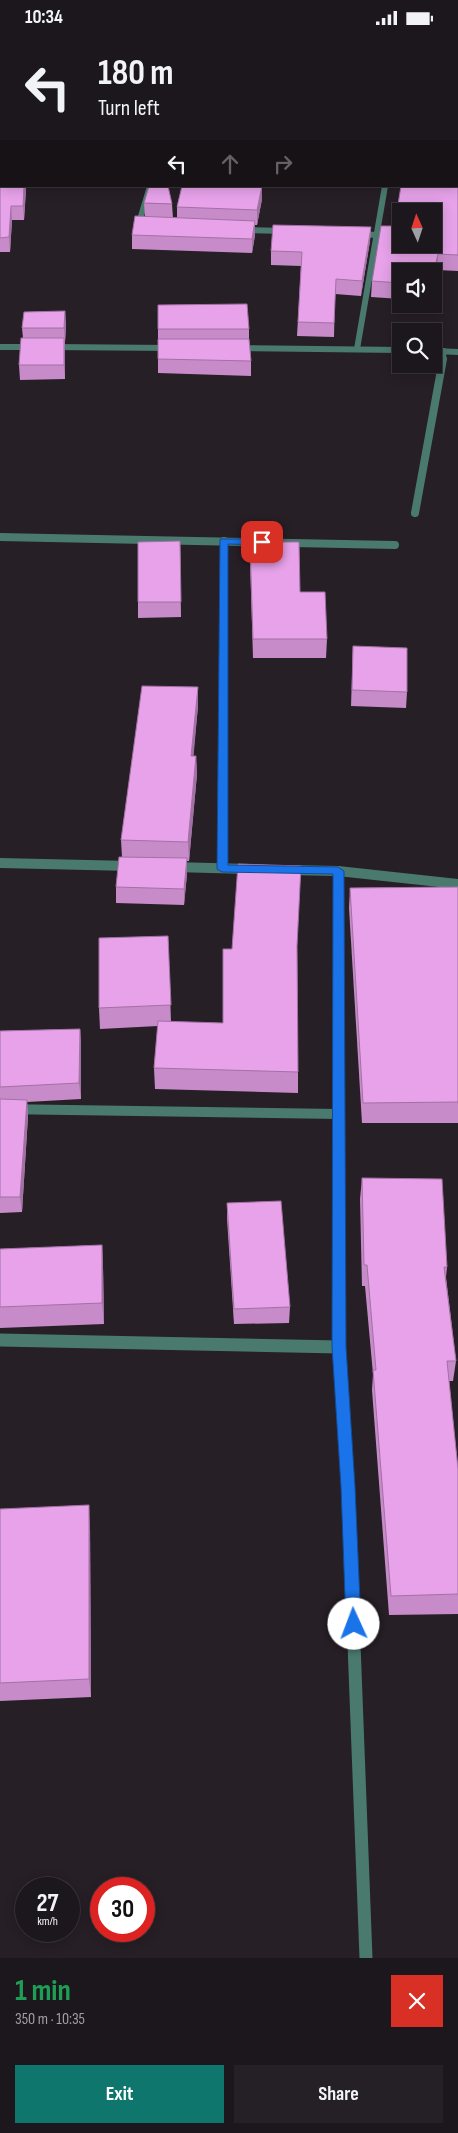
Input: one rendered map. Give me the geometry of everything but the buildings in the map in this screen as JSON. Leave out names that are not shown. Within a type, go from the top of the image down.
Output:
[{"type":"street","points":[[148,227],[138,226],[150,187]]},
{"type":"street","points":[[357,349],[385,187]]},
{"type":"street","points":[[238,230],[297,232]]},
{"type":"street","points":[[347,234],[377,235]]},
{"type":"street","points":[[0,347],[179,348]]},
{"type":"street","points":[[228,348],[392,350]]},
{"type":"street","points":[[415,513],[444,351],[458,352]]},
{"type":"street","points":[[0,537],[395,545]]},
{"type":"street","points":[[222,869],[224,541]]},
{"type":"street","points":[[0,863],[145,866]]},
{"type":"street","points":[[164,867],[261,869]]},
{"type":"street","points":[[280,869],[338,871],[458,884]]},
{"type":"street","points":[[338,871],[339,1347],[348,1487],[366,1958]]},
{"type":"street","points":[[0,1109],[338,1114]]},
{"type":"street","points":[[0,1340],[339,1347]]},
{"type":"route","points":[[262,542],[224,541],[222,869],[338,871],[339,1347],[354,1624]]}]
